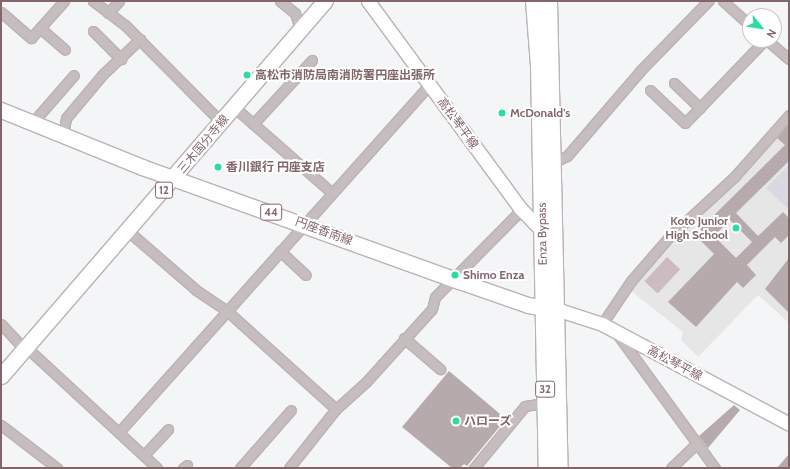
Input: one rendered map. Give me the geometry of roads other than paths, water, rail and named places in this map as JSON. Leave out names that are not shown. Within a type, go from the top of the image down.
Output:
[{"type":"highway","name":"Enza Bypass","points":[[534,1],[539,66],[560,468]]},
{"type":"highway","name":"Enza Bypass","points":[[548,232],[554,162],[549,1]]},
{"type":"highway","name":"Enza Bypass","points":[[546,468],[545,403],[551,310]]},
{"type":"main road","name":"三木国分寺線","points":[[1,376],[175,178],[325,1]]},
{"type":"main road","name":"高松琴平線","points":[[368,1],[521,210],[548,232]]},
{"type":"main road","name":"円座香南線","points":[[1,110],[175,178],[303,222],[454,279],[551,310]]},
{"type":"main road","name":"高松琴平線","points":[[551,310],[602,324],[789,424]]},
{"type":"street","points":[[1,12],[31,38],[64,1]]},
{"type":"street","points":[[93,1],[140,39],[146,49],[221,122]]},
{"type":"street","points":[[108,13],[119,1]]},
{"type":"street","points":[[280,1],[295,13],[300,29]]},
{"type":"street","points":[[554,162],[567,156],[640,71],[708,1]]},
{"type":"street","points":[[723,1],[742,18]]},
{"type":"street","points":[[40,28],[65,50]]},
{"type":"street","points":[[93,31],[121,59]]},
{"type":"street","points":[[63,134],[66,118],[103,74],[121,59],[140,39]]},
{"type":"street","points":[[650,90],[685,123],[758,48]]},
{"type":"street","points":[[776,48],[789,59]]},
{"type":"street","points":[[253,124],[312,60]]},
{"type":"street","points":[[33,122],[74,75]]},
{"type":"street","points":[[674,83],[700,108]]},
{"type":"street","points":[[119,432],[280,251],[330,191],[430,84]]},
{"type":"street","points":[[234,107],[330,191]]},
{"type":"street","points":[[602,324],[631,281],[669,237],[735,176],[789,115]]},
{"type":"street","points":[[289,468],[336,409],[366,382],[454,279],[521,210]]},
{"type":"street","points":[[128,231],[196,290],[226,310],[336,409]]},
{"type":"street","points":[[280,251],[306,275]]},
{"type":"street","points":[[1,324],[25,348],[145,454],[157,468]]},
{"type":"street","points":[[615,331],[715,468]]},
{"type":"street","points":[[404,338],[440,369]]},
{"type":"street","points":[[474,468],[525,406],[545,403]]},
{"type":"street","points":[[240,468],[291,410]]},
{"type":"street","points":[[1,425],[58,468]]},
{"type":"street","points":[[145,454],[168,428]]},
{"type":"street","points":[[670,468],[696,444]]},
{"type":"place","name":"高松市消防局南消防署円座出張所","points":[[247,75]]},
{"type":"place","name":"McDonald's","points":[[502,113]]},
{"type":"place","name":"香川銀行 円座支店","points":[[218,167]]},
{"type":"place","name":"Koto Junior High School","points":[[736,228]]},
{"type":"place","name":"Shimo Enza","points":[[455,275]]},
{"type":"place","name":"ハローズ","points":[[456,421]]}]
